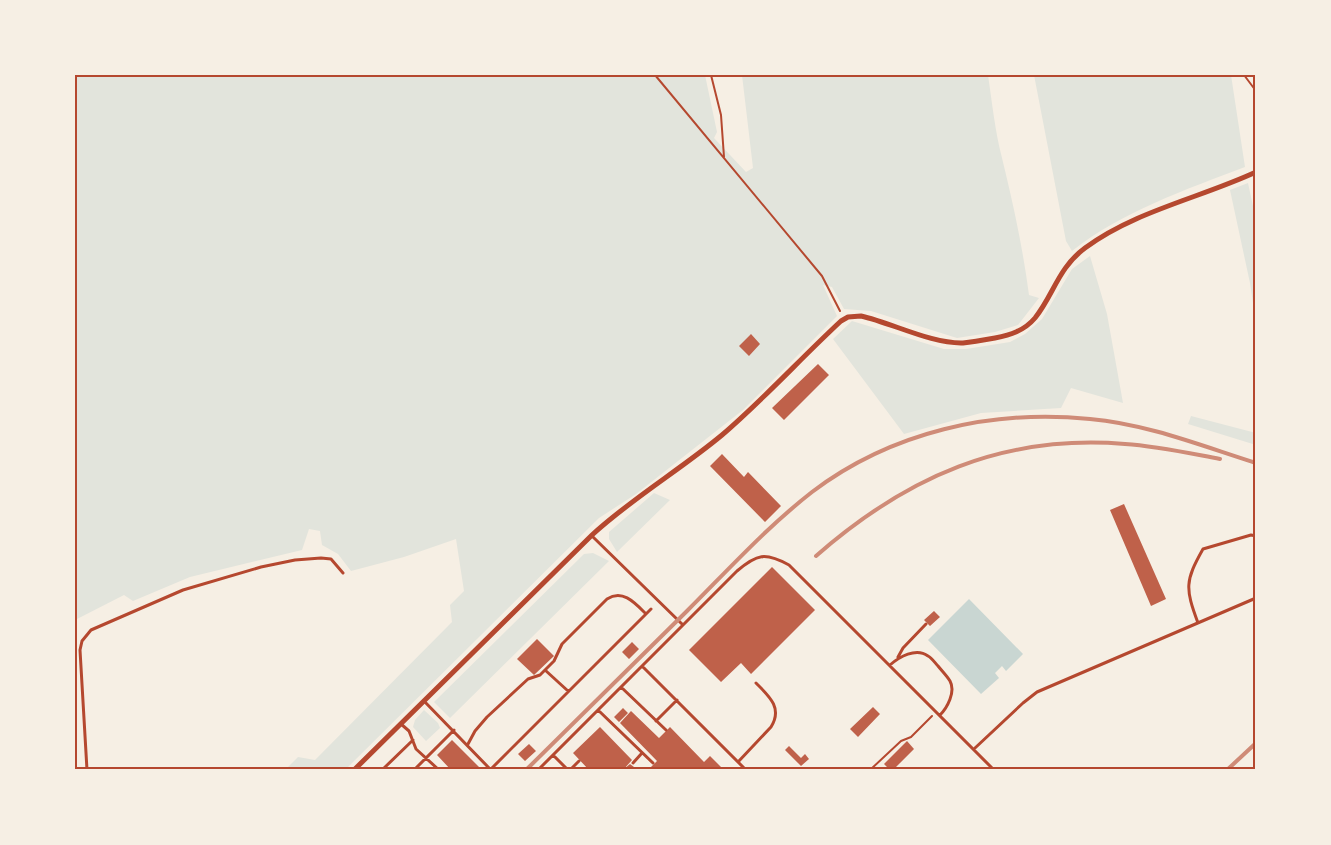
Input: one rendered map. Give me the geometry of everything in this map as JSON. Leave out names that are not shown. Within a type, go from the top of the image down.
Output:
[{"type":"street","points":[[354,770],[592,536],[723,434],[788,375],[844,319],[854,316],[871,318],[947,341],[962,343],[1011,335],[1022,330],[1035,318],[1070,261],[1104,236],[1166,206],[1256,172]]},
{"type":"lane","points":[[1198,623],[1188,594],[1192,567],[1203,549],[1251,535],[1256,536]]},
{"type":"lane","points":[[592,536],[682,626]]},
{"type":"lane","points":[[538,770],[751,559],[765,556],[777,558],[789,565],[994,770]]},
{"type":"lane","points":[[87,770],[80,650],[82,641],[91,630],[183,590],[261,567],[321,558],[331,559],[343,573]]},
{"type":"lane","points":[[468,744],[487,717],[528,679],[540,675],[554,661],[562,644],[611,596],[626,596],[646,614]]},
{"type":"lane","points":[[975,749],[1037,692],[1256,598]]},
{"type":"lane","points":[[424,701],[491,770],[651,609]]},
{"type":"lane","points":[[890,665],[926,624]]},
{"type":"lane","points":[[898,657],[919,653],[928,656],[950,680],[952,686],[947,707],[940,715]]},
{"type":"lane","points":[[642,666],[746,770]]},
{"type":"lane","points":[[545,670],[568,691]]},
{"type":"lane","points":[[738,762],[775,721],[775,707],[771,699],[756,683]]},
{"type":"lane","points":[[621,687],[666,730]]},
{"type":"lane","points":[[656,721],[677,700]]},
{"type":"lane","points":[[598,710],[653,763]]},
{"type":"lane","points":[[401,724],[409,731],[416,749],[439,770]]},
{"type":"lane","points":[[414,770],[453,730]]},
{"type":"lane","points":[[382,770],[413,740]]},
{"type":"lane","points":[[633,763],[642,753]]},
{"type":"lane","points":[[553,755],[569,770],[579,760]]},
{"type":"path","points":[[656,75],[822,276],[844,319]]},
{"type":"path","points":[[711,75],[721,115],[724,158]]},
{"type":"path","points":[[1244,75],[1256,91]]},
{"type":"path","points":[[870,770],[901,741],[911,737],[936,712]]},
{"type":"shaded area","points":[[75,75],[705,75],[717,132],[714,138],[746,172],[753,168],[742,75],[988,75],[997,137],[1017,226],[1029,295],[1039,298],[1018,325],[995,332],[957,338],[871,311],[844,309],[832,287],[823,285],[837,316],[743,410],[636,494],[599,518],[345,770],[285,770],[298,757],[315,760],[452,622],[450,605],[464,591],[456,539],[404,557],[351,571],[338,554],[322,545],[320,531],[309,529],[302,550],[190,577],[133,601],[124,595],[77,619],[75,626]]},
{"type":"shaded area","points":[[1034,75],[1231,75],[1245,167],[1133,213],[1072,251],[1066,241]]},
{"type":"shaded area","points":[[1248,183],[1256,220],[1256,323],[1230,190]]},
{"type":"shaded area","points":[[1090,256],[1107,314],[1123,403],[1071,388],[1061,408],[981,413],[904,434],[833,339],[852,321],[944,349],[966,349],[1010,342],[1025,334],[1042,319],[1072,269]]},
{"type":"shaded area","points":[[1191,416],[1256,433],[1256,445],[1188,424]]},
{"type":"shaded area","points":[[654,493],[670,500],[617,552],[609,539],[609,532]]},
{"type":"shaded area","points":[[593,553],[609,561],[450,718],[434,702],[584,554]]},
{"type":"shaded area","points":[[969,599],[1023,654],[1006,671],[1002,666],[995,673],[999,678],[981,694],[928,640]]},
{"type":"shaded area","points":[[424,710],[438,723],[440,728],[426,741],[413,727],[415,720]]},
{"type":"building","points":[[751,334],[760,344],[749,356],[739,346]]},
{"type":"building","points":[[818,364],[829,375],[784,420],[772,408]]},
{"type":"building","points":[[722,454],[744,477],[748,472],[781,506],[765,522],[710,466]]},
{"type":"building","points":[[1124,504],[1166,599],[1151,606],[1110,510]]},
{"type":"building","points":[[772,567],[815,610],[751,674],[741,663],[721,682],[689,650]]},
{"type":"building","points":[[934,611],[940,617],[930,626],[924,620]]},
{"type":"building","points":[[537,639],[554,656],[534,675],[517,659]]},
{"type":"building","points":[[632,642],[639,649],[629,659],[622,652]]},
{"type":"building","points":[[873,707],[880,714],[858,737],[850,729]]},
{"type":"building","points":[[623,708],[628,713],[619,722],[614,717]]},
{"type":"building","points":[[631,711],[659,738],[670,727],[704,762],[710,756],[724,770],[648,770],[657,761],[620,723]]},
{"type":"building","points":[[600,727],[632,760],[624,769],[630,764],[634,767],[631,770],[589,770],[573,753]]},
{"type":"building","points":[[452,740],[482,770],[451,770],[437,755]]},
{"type":"building","points":[[907,741],[914,749],[893,770],[890,770],[884,764]]},
{"type":"building","points":[[529,744],[536,751],[525,761],[518,754]]},
{"type":"building","points":[[789,746],[801,758],[805,754],[809,759],[801,766],[785,750]]},
{"type":"railway","points":[[526,770],[779,520],[812,492],[843,471],[875,454],[944,429],[1016,418],[1053,417],[1090,419],[1132,426],[1174,436],[1256,463]]},
{"type":"railway","points":[[816,556],[850,528],[921,483],[997,454],[1038,446],[1080,443],[1125,444],[1220,459]]},
{"type":"railway","points":[[1227,770],[1256,743]]}]
